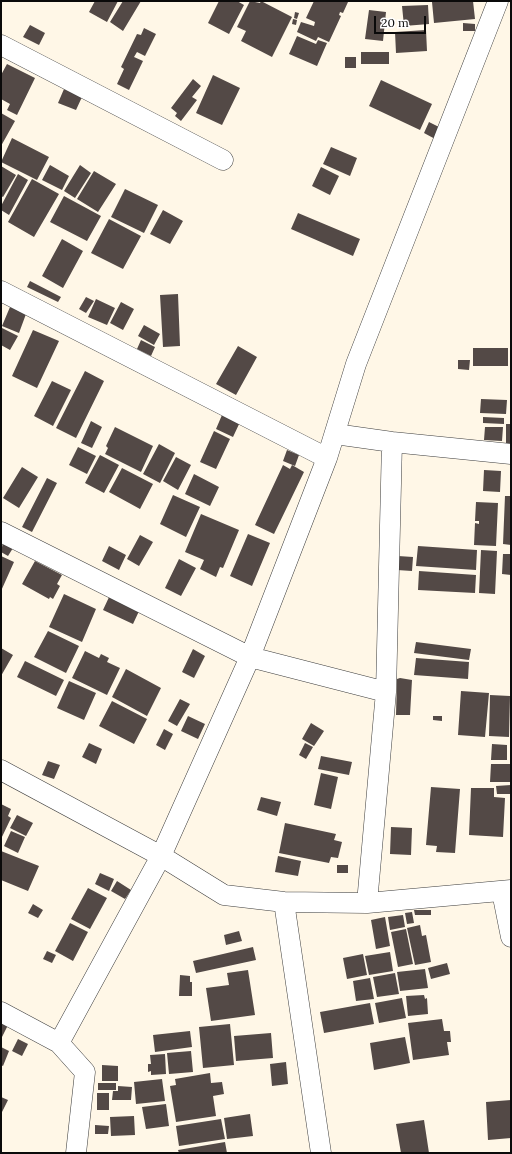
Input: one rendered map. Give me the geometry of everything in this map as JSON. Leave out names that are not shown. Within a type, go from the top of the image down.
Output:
[{"type":"street","points":[[58,1043],[161,856],[250,657],[327,458],[356,364],[498,1]]},
{"type":"street","points":[[1,45],[223,160]]},
{"type":"street","points":[[1,291],[327,458]]},
{"type":"street","points":[[335,434],[392,442],[511,454]]},
{"type":"street","points":[[367,903],[386,692],[392,442]]},
{"type":"street","points":[[1,532],[250,657],[386,692]]},
{"type":"street","points":[[1,770],[161,856],[224,895],[284,902],[367,903],[507,891],[511,937]]},
{"type":"street","points":[[284,902],[321,1153]]},
{"type":"street","points":[[1,1012],[58,1043],[86,1072],[76,1153]]},
{"type":"building","points":[[95,1],[118,1],[107,22],[89,12]]},
{"type":"building","points":[[123,1],[141,1],[123,31],[110,22]]},
{"type":"building","points":[[219,1],[237,1],[244,5],[229,34],[208,23]]},
{"type":"building","points":[[250,1],[260,3],[261,1],[292,17],[272,57],[241,41],[246,31],[237,27]]},
{"type":"building","points":[[314,1],[348,2],[343,13],[340,12],[339,15],[341,16],[329,42],[318,37],[316,41],[297,32],[301,22],[314,26],[315,22],[306,18]]},
{"type":"building","points":[[473,1],[475,19],[434,23],[432,2]]},
{"type":"building","points":[[428,5],[429,24],[404,26],[402,6]]},
{"type":"building","points":[[369,10],[386,12],[383,41],[365,39]]},
{"type":"building","points":[[295,12],[299,13],[297,19],[294,18]]},
{"type":"building","points":[[293,19],[297,20],[296,25],[292,24]]},
{"type":"building","points":[[463,23],[475,24],[475,31],[463,31]]},
{"type":"building","points":[[30,25],[45,33],[39,45],[23,37]]},
{"type":"building","points":[[144,28],[156,34],[145,56],[137,52],[134,57],[143,61],[129,90],[117,84],[124,69],[121,67],[137,34],[141,35]]},
{"type":"building","points":[[426,30],[427,51],[396,53],[395,32]]},
{"type":"building","points":[[297,36],[316,44],[318,40],[327,43],[317,66],[289,54]]},
{"type":"building","points":[[361,52],[389,52],[389,64],[361,64]]},
{"type":"building","points":[[345,57],[356,57],[356,68],[345,68]]},
{"type":"building","points":[[7,64],[35,78],[17,115],[7,110],[10,104],[1,99],[1,75]]},
{"type":"building","points":[[213,75],[240,88],[222,125],[196,113]]},
{"type":"building","points":[[193,79],[201,86],[192,97],[197,100],[181,121],[175,116],[177,113],[171,108]]},
{"type":"building","points":[[381,80],[432,104],[420,130],[369,106]]},
{"type":"building","points":[[64,89],[82,97],[76,110],[58,103]]},
{"type":"building","points":[[1,113],[15,121],[1,146]]},
{"type":"building","points":[[429,122],[443,129],[437,140],[424,133]]},
{"type":"building","points":[[12,138],[49,157],[37,180],[1,162]]},
{"type":"building","points":[[331,147],[357,158],[350,176],[323,164]]},
{"type":"building","points":[[50,165],[69,176],[62,190],[42,180]]},
{"type":"building","points":[[80,165],[91,173],[75,198],[64,191]]},
{"type":"building","points":[[1,166],[16,175],[3,197],[1,196]]},
{"type":"building","points":[[321,167],[339,176],[330,195],[312,186]]},
{"type":"building","points":[[94,171],[116,184],[98,212],[77,199]]},
{"type":"building","points":[[18,174],[28,180],[9,215],[1,210],[1,206]]},
{"type":"building","points":[[32,179],[59,194],[34,237],[8,222]]},
{"type":"building","points":[[125,189],[158,205],[144,233],[111,217]]},
{"type":"building","points":[[64,196],[101,216],[87,241],[50,222]]},
{"type":"building","points":[[163,210],[183,221],[170,244],[150,234]]},
{"type":"building","points":[[298,213],[360,239],[353,256],[291,229]]},
{"type":"building","points":[[109,219],[141,236],[123,269],[91,253]]},
{"type":"building","points":[[62,239],[83,251],[63,288],[42,276]]},
{"type":"building","points":[[30,281],[61,297],[58,302],[27,287]]},
{"type":"building","points":[[178,294],[180,346],[163,347],[160,295]]},
{"type":"building","points":[[86,297],[94,301],[86,313],[79,309]]},
{"type":"building","points":[[96,299],[115,308],[107,325],[88,317]]},
{"type":"building","points":[[121,302],[134,309],[123,330],[110,323]]},
{"type":"building","points":[[10,307],[26,314],[19,333],[2,326]]},
{"type":"building","points":[[144,325],[160,334],[154,345],[138,336]]},
{"type":"building","points":[[2,328],[18,336],[10,350],[1,345]]},
{"type":"building","points":[[33,330],[59,341],[37,388],[12,376]]},
{"type":"building","points":[[141,340],[155,347],[151,356],[137,349]]},
{"type":"building","points":[[238,346],[257,357],[236,395],[216,384]]},
{"type":"building","points":[[473,348],[508,348],[508,366],[473,366]]},
{"type":"building","points":[[458,360],[470,360],[469,370],[458,369]]},
{"type":"building","points":[[85,371],[104,381],[76,438],[56,428]]},
{"type":"building","points":[[52,381],[71,390],[53,426],[34,416]]},
{"type":"building","points":[[481,399],[507,400],[506,414],[480,413]]},
{"type":"building","points":[[222,415],[240,422],[233,437],[216,429]]},
{"type":"building","points":[[483,417],[504,418],[504,424],[483,423]]},
{"type":"building","points":[[91,421],[102,427],[92,448],[81,443]]},
{"type":"building","points":[[506,424],[511,424],[511,445],[506,445]]},
{"type":"building","points":[[115,427],[153,446],[141,472],[105,454],[108,448],[106,446]]},
{"type":"building","points":[[485,427],[503,427],[502,441],[484,440]]},
{"type":"building","points":[[214,431],[230,439],[216,469],[200,462]]},
{"type":"building","points":[[159,444],[175,453],[160,483],[143,474]]},
{"type":"building","points":[[78,447],[96,456],[87,474],[69,465]]},
{"type":"building","points":[[287,450],[299,455],[295,466],[283,461]]},
{"type":"building","points":[[100,455],[119,465],[104,493],[85,483]]},
{"type":"building","points":[[176,457],[191,465],[178,490],[163,481]]},
{"type":"building","points":[[283,465],[290,469],[292,465],[304,472],[274,534],[255,525]]},
{"type":"building","points":[[22,467],[38,477],[19,508],[3,498]]},
{"type":"building","points":[[122,468],[153,484],[140,509],[109,492]]},
{"type":"building","points":[[484,470],[501,471],[500,492],[483,491]]},
{"type":"building","points":[[194,474],[219,487],[210,506],[185,494]]},
{"type":"building","points":[[47,478],[57,483],[32,532],[22,527]]},
{"type":"building","points":[[173,495],[200,507],[186,537],[160,524]]},
{"type":"building","points":[[505,496],[511,496],[511,545],[503,544]]},
{"type":"building","points":[[476,502],[498,503],[496,546],[474,545],[475,523],[479,524],[479,521],[475,521]]},
{"type":"building","points":[[201,514],[239,530],[223,568],[220,567],[216,577],[200,569],[204,560],[185,552]]},
{"type":"building","points":[[248,534],[270,543],[252,586],[230,576]]},
{"type":"building","points":[[140,535],[153,542],[139,566],[127,559]]},
{"type":"building","points":[[3,542],[13,548],[8,556],[1,552]]},
{"type":"building","points":[[109,546],[126,555],[119,570],[102,561]]},
{"type":"building","points":[[418,546],[477,550],[476,570],[416,566]]},
{"type":"building","points":[[481,550],[497,551],[495,594],[479,593]]},
{"type":"building","points":[[503,554],[511,554],[511,575],[502,574]]},
{"type":"building","points":[[1,556],[14,562],[1,591]]},
{"type":"building","points":[[398,556],[413,557],[412,571],[397,570]]},
{"type":"building","points":[[179,559],[196,568],[181,596],[165,588]]},
{"type":"building","points":[[35,561],[62,575],[57,584],[60,586],[53,599],[50,597],[49,599],[22,584]]},
{"type":"building","points":[[419,571],[476,575],[475,593],[418,590]]},
{"type":"building","points":[[64,594],[96,609],[82,642],[49,627]]},
{"type":"building","points":[[110,595],[140,609],[133,624],[103,610]]},
{"type":"building","points":[[48,631],[79,646],[66,673],[34,657]]},
{"type":"building","points":[[416,642],[471,649],[469,660],[414,653]]},
{"type":"building","points":[[1,648],[13,655],[1,676]]},
{"type":"building","points":[[193,649],[205,656],[194,678],[182,672]]},
{"type":"building","points":[[85,651],[99,658],[101,654],[109,658],[107,662],[120,668],[107,695],[72,678]]},
{"type":"building","points":[[416,658],[469,662],[468,679],[414,675]]},
{"type":"building","points":[[25,661],[64,680],[56,696],[17,677]]},
{"type":"building","points":[[126,669],[161,688],[147,716],[112,697]]},
{"type":"building","points":[[397,679],[412,680],[410,715],[396,715]]},
{"type":"building","points":[[69,681],[96,693],[84,720],[57,708]]},
{"type":"building","points":[[461,691],[489,693],[485,737],[458,735]]},
{"type":"building","points":[[490,695],[510,696],[509,737],[489,736]]},
{"type":"building","points":[[180,699],[190,704],[177,726],[168,721]]},
{"type":"building","points":[[112,701],[147,719],[134,744],[99,726]]},
{"type":"building","points":[[188,716],[205,724],[198,739],[181,731]]},
{"type":"building","points":[[433,716],[442,716],[442,721],[433,720]]},
{"type":"building","points":[[311,723],[324,731],[314,746],[302,739]]},
{"type":"building","points":[[164,729],[173,734],[165,750],[156,745]]},
{"type":"building","points":[[89,743],[102,749],[96,764],[82,757]]},
{"type":"building","points":[[305,743],[313,747],[306,759],[299,755]]},
{"type":"building","points":[[492,744],[507,745],[507,760],[491,760]]},
{"type":"building","points":[[321,756],[352,762],[349,775],[318,769]]},
{"type":"building","points":[[48,761],[60,765],[54,779],[42,775]]},
{"type":"building","points":[[491,764],[511,764],[511,782],[490,782]]},
{"type":"building","points":[[321,773],[338,777],[331,809],[314,805]]},
{"type":"building","points":[[511,785],[511,794],[497,794],[496,786]]},
{"type":"building","points":[[431,787],[460,789],[455,853],[436,852],[437,846],[426,845]]},
{"type":"building","points":[[471,788],[494,788],[494,797],[505,798],[503,837],[469,835]]},
{"type":"building","points":[[261,797],[281,802],[277,816],[257,810]]},
{"type":"building","points":[[1,804],[11,809],[8,816],[11,818],[1,839]]},
{"type":"building","points":[[17,815],[33,823],[26,836],[10,828]]},
{"type":"building","points":[[285,823],[336,834],[334,840],[342,842],[338,858],[331,857],[329,863],[279,853]]},
{"type":"building","points":[[391,827],[412,828],[411,855],[390,854]]},
{"type":"building","points":[[11,831],[25,837],[18,853],[4,846]]},
{"type":"building","points":[[1,851],[39,866],[28,891],[1,880]]},
{"type":"building","points":[[278,856],[301,861],[298,876],[275,872]]},
{"type":"building","points":[[337,865],[348,865],[348,873],[337,873]]},
{"type":"building","points":[[100,873],[114,879],[109,891],[95,884]]},
{"type":"building","points":[[117,881],[131,890],[125,899],[111,891]]},
{"type":"building","points":[[88,888],[107,898],[90,929],[71,919]]},
{"type":"building","points":[[33,904],[43,910],[38,918],[28,913]]},
{"type":"building","points":[[414,910],[431,910],[431,915],[415,915]]},
{"type":"building","points":[[412,912],[414,923],[407,924],[405,913]]},
{"type":"building","points":[[403,915],[405,927],[390,930],[388,917]]},
{"type":"building","points":[[385,917],[390,946],[376,949],[371,920]]},
{"type":"building","points":[[70,923],[88,932],[73,961],[55,951]]},
{"type":"building","points":[[420,925],[422,936],[426,935],[431,962],[415,965],[407,928]]},
{"type":"building","points":[[406,929],[413,964],[398,967],[391,932]]},
{"type":"building","points":[[239,931],[242,941],[226,945],[224,935]]},
{"type":"building","points":[[253,947],[256,960],[196,973],[193,961]]},
{"type":"building","points":[[47,951],[56,955],[52,963],[43,959]]},
{"type":"building","points":[[390,952],[393,971],[369,975],[365,956]]},
{"type":"building","points":[[363,954],[367,975],[347,979],[343,958]]},
{"type":"building","points":[[447,963],[450,974],[431,979],[428,968]]},
{"type":"building","points":[[425,969],[428,988],[400,991],[397,972]]},
{"type":"building","points":[[248,970],[255,1015],[211,1021],[206,988],[229,985],[227,973]]},
{"type":"building","points":[[395,973],[399,994],[377,997],[373,977]]},
{"type":"building","points":[[180,975],[190,976],[190,982],[192,982],[192,996],[179,996]]},
{"type":"building","points":[[370,978],[374,999],[356,1001],[353,981]]},
{"type":"building","points":[[424,995],[425,999],[427,998],[428,1014],[408,1016],[406,996]]},
{"type":"building","points":[[402,998],[406,1018],[379,1023],[375,1003]]},
{"type":"building","points":[[370,1003],[374,1024],[324,1033],[320,1012]]},
{"type":"building","points":[[442,1019],[444,1031],[450,1031],[451,1042],[447,1042],[449,1055],[413,1060],[408,1023]]},
{"type":"building","points":[[1,1021],[8,1025],[1,1039]]},
{"type":"building","points":[[230,1024],[234,1065],[203,1068],[199,1027]]},
{"type":"building","points":[[190,1031],[192,1047],[155,1052],[153,1035]]},
{"type":"building","points":[[271,1033],[273,1058],[236,1061],[234,1036]]},
{"type":"building","points":[[405,1037],[410,1063],[374,1070],[370,1043]]},
{"type":"building","points":[[18,1039],[28,1044],[22,1056],[12,1051]]},
{"type":"building","points":[[1,1047],[9,1051],[3,1066],[1,1065]]},
{"type":"building","points":[[191,1051],[193,1072],[169,1074],[167,1053]]},
{"type":"building","points":[[165,1054],[166,1074],[151,1075],[151,1071],[148,1072],[148,1064],[151,1064],[150,1055]]},
{"type":"building","points":[[286,1062],[288,1084],[272,1086],[270,1064]]},
{"type":"building","points":[[102,1065],[118,1066],[118,1081],[102,1081]]},
{"type":"building","points":[[210,1073],[211,1083],[222,1082],[224,1094],[213,1096],[216,1116],[176,1122],[170,1086],[176,1085],[175,1079]]},
{"type":"building","points":[[162,1079],[165,1101],[136,1104],[134,1082]]},
{"type":"building","points":[[98,1083],[116,1083],[116,1090],[98,1090]]},
{"type":"building","points":[[118,1086],[132,1087],[131,1100],[112,1100],[113,1091],[118,1091]]},
{"type":"building","points":[[97,1093],[109,1093],[109,1110],[97,1110]]},
{"type":"building","points":[[1,1097],[8,1100],[1,1114]]},
{"type":"building","points":[[511,1100],[511,1138],[488,1140],[486,1102]]},
{"type":"building","points":[[166,1104],[169,1126],[146,1129],[142,1107]]},
{"type":"building","points":[[250,1114],[253,1136],[227,1139],[224,1118]]},
{"type":"building","points":[[134,1116],[135,1135],[111,1136],[110,1117]]},
{"type":"building","points":[[221,1119],[225,1139],[179,1146],[176,1126]]},
{"type":"building","points":[[424,1120],[429,1153],[401,1153],[396,1124]]},
{"type":"building","points":[[95,1125],[109,1126],[108,1134],[95,1134]]},
{"type":"building","points":[[225,1142],[227,1153],[179,1153],[178,1150]]}]
